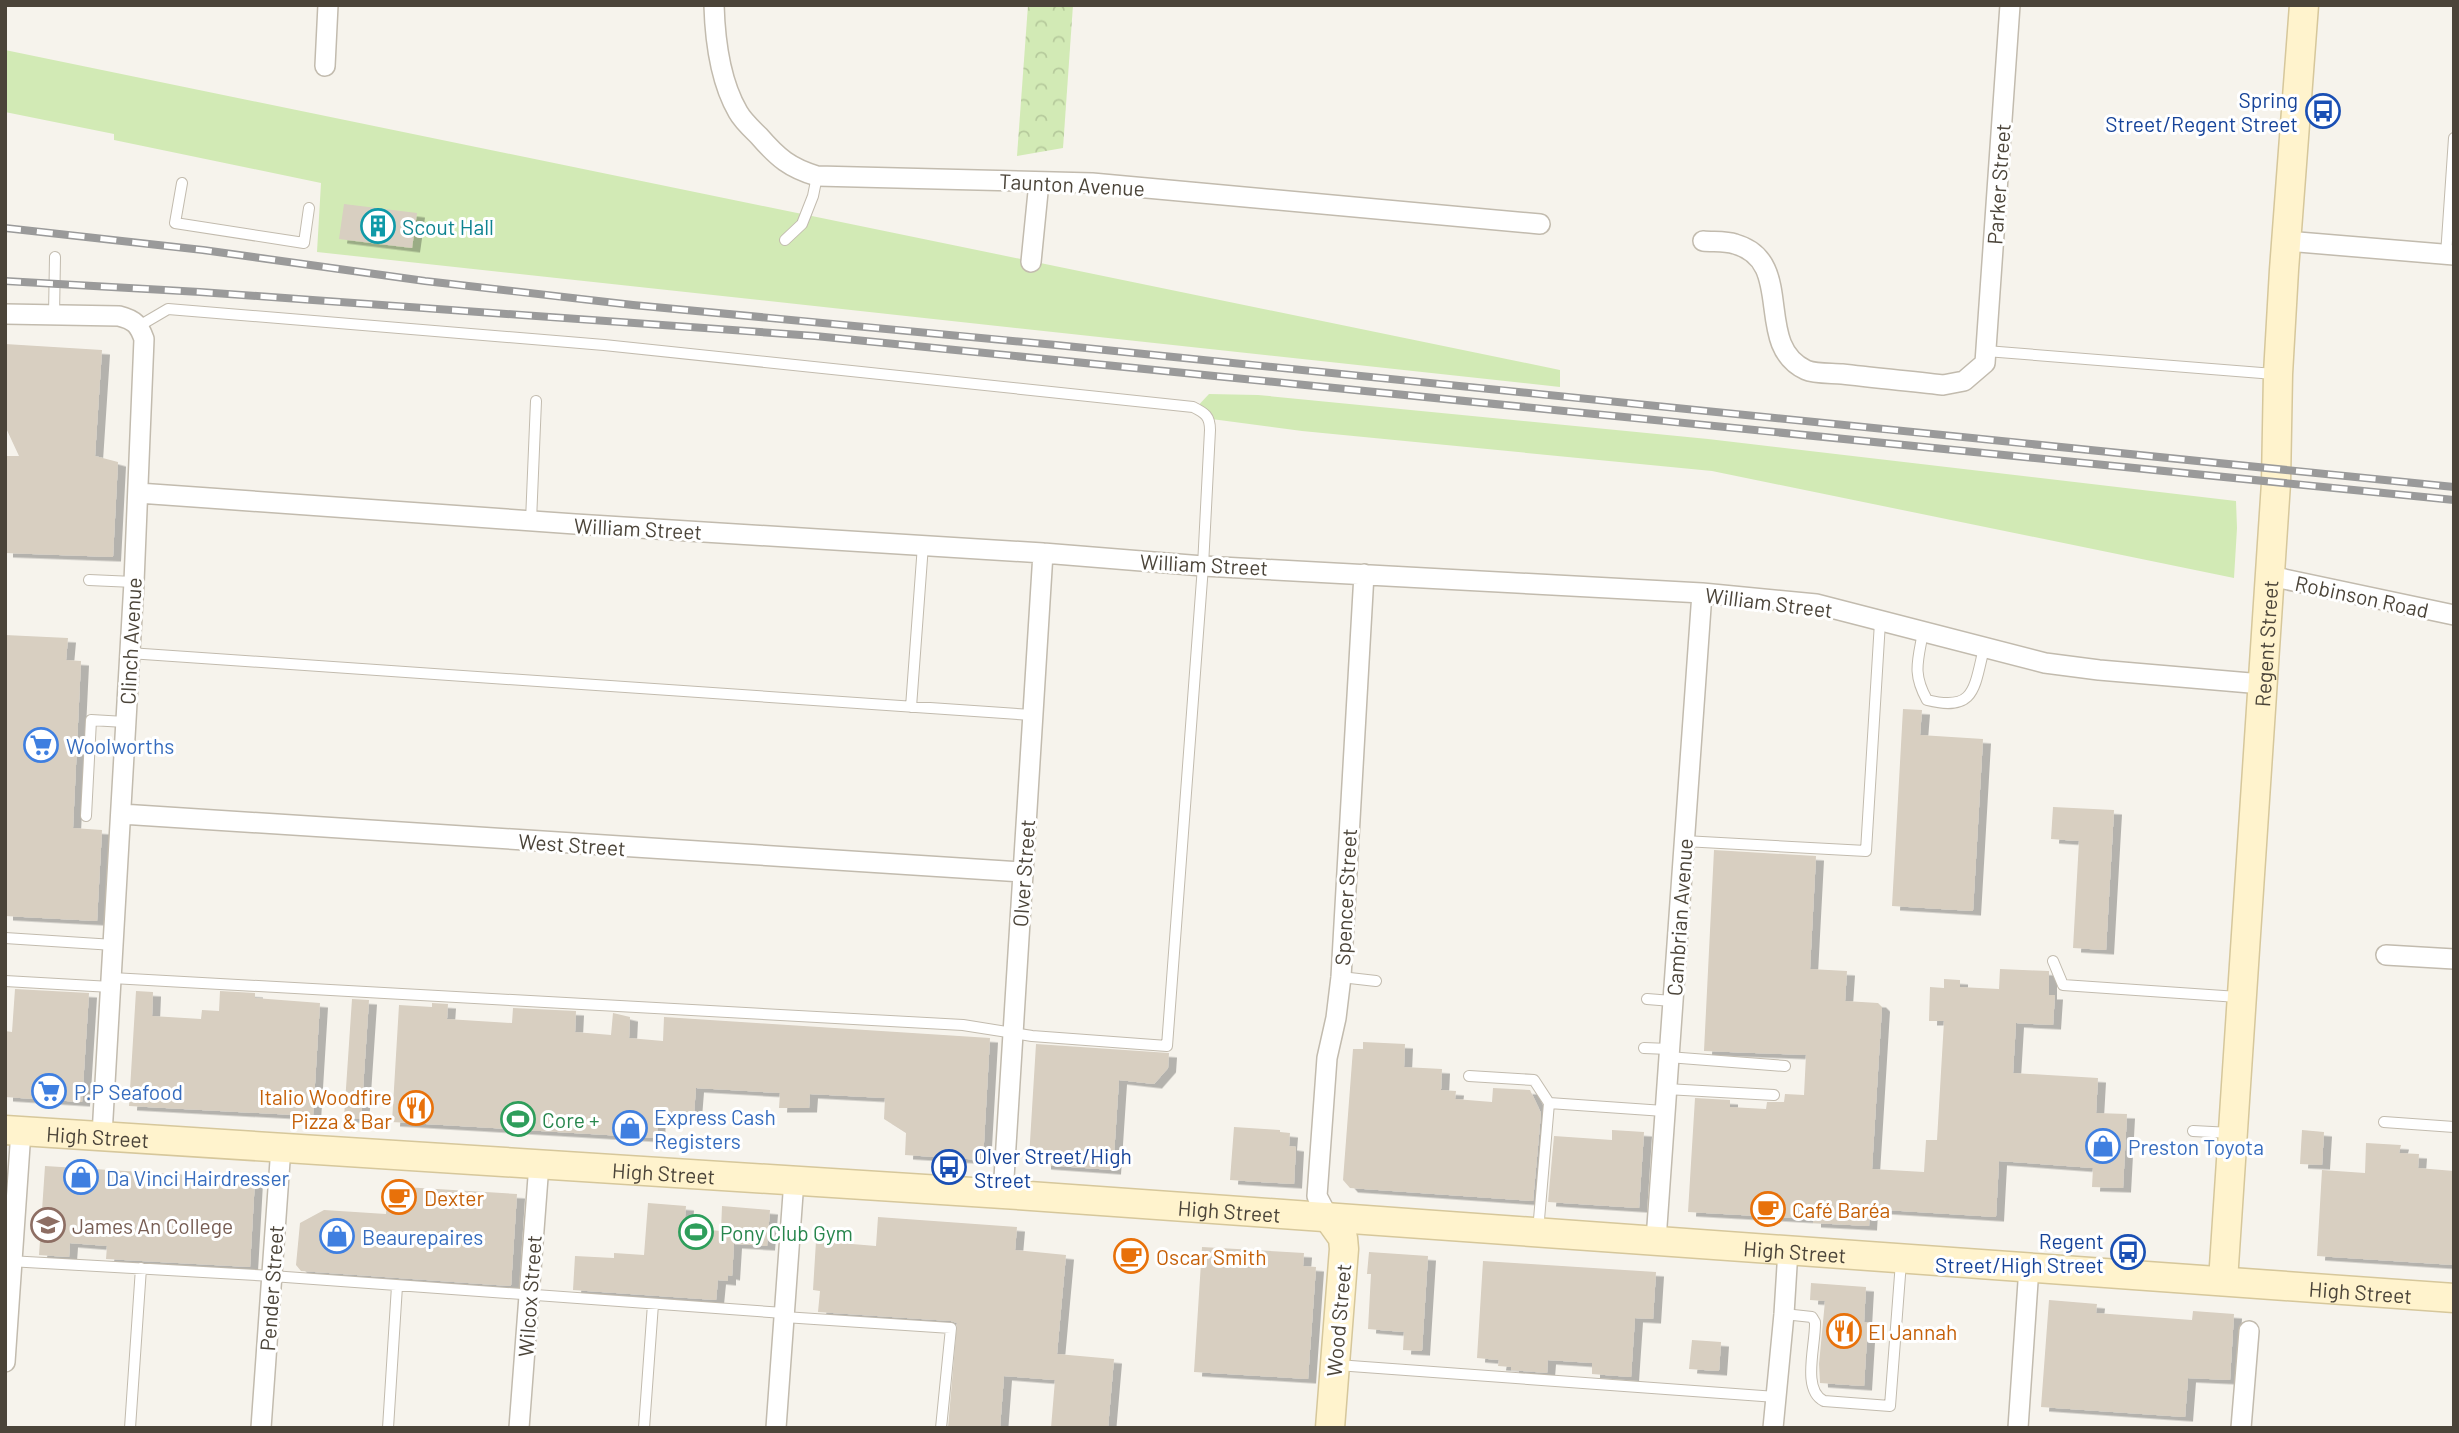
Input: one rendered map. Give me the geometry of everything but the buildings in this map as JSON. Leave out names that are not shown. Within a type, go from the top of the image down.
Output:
[{"type":"main road","name":"Regent Street","points":[[2223,1281],[2276,483],[2278,374],[2286,242],[2304,5]]},
{"type":"main road","name":"High Street","points":[[13,1130],[1003,1194],[2454,1298]]},
{"type":"main road","name":"Wood Street","points":[[1328,1217],[1343,1238],[1344,1249],[1330,1428]]},
{"type":"street","points":[[325,66],[328,5]]},
{"type":"street","name":"Taunton Avenue","points":[[714,5],[719,54],[726,85],[738,113],[782,159],[795,169],[817,176],[1092,183],[1541,224]]},
{"type":"street","name":"Parker Street","points":[[1986,357],[2010,5]]},
{"type":"street","points":[[1031,262],[1039,182]]},
{"type":"street","points":[[1703,241],[1736,244],[1758,255],[1768,272],[1774,296],[1776,329],[1786,355],[1806,370],[1943,385],[1964,381],[1986,357]]},
{"type":"street","points":[[2286,242],[2450,255]]},
{"type":"street","points":[[5,314],[119,316],[131,319],[139,326]]},
{"type":"street","name":"Clinch Avenue","points":[[102,1135],[145,356],[144,339],[139,326]]},
{"type":"street","name":"William Street","points":[[138,493],[1203,566],[1702,593],[1816,604],[2045,663],[2262,684]]},
{"type":"street","name":"Olver Street","points":[[1003,1194],[1043,553]]},
{"type":"street","name":"Spencer Street","points":[[1328,1217],[1317,1196],[1327,1058],[1341,977],[1364,574]]},
{"type":"street","name":"Robinson Road","points":[[2270,576],[2454,615]]},
{"type":"street","name":"Cambrian Avenue","points":[[1656,1240],[1702,593]]},
{"type":"street","name":"West Street","points":[[121,814],[1023,872]]},
{"type":"street","points":[[2386,955],[2454,959]]},
{"type":"street","points":[[5,1362],[13,1130]]},
{"type":"street","name":"Pender Street","points":[[261,1428],[281,1147]]},
{"type":"street","name":"Wilcox Street","points":[[519,1428],[539,1164]]},
{"type":"street","points":[[776,1428],[794,1180]]},
{"type":"street","points":[[1773,1428],[1788,1250]]},
{"type":"street","points":[[2018,1428],[2029,1267]]},
{"type":"street","points":[[2241,1428],[2249,1331]]},
{"type":"lane","points":[[2450,255],[2454,138]]},
{"type":"lane","points":[[785,240],[802,224],[817,176]]},
{"type":"lane","points":[[181,183],[175,223],[304,243],[309,208]]},
{"type":"lane","points":[[54,315],[55,257]]},
{"type":"lane","points":[[5,981],[112,982],[963,1025],[1012,1033],[1167,1046],[1203,566],[1210,420],[1205,412],[1193,407],[604,345],[181,310],[168,309],[139,326]]},
{"type":"lane","points":[[1986,357],[2278,374]]},
{"type":"lane","points":[[531,521],[536,401]]},
{"type":"lane","points":[[911,707],[923,545]]},
{"type":"lane","points":[[89,580],[134,582]]},
{"type":"lane","points":[[1684,841],[1866,852],[1880,622]]},
{"type":"lane","points":[[1923,632],[1917,682],[1927,700],[1957,704],[1966,700],[1977,678],[1984,648]]},
{"type":"lane","points":[[129,653],[1032,715]]},
{"type":"lane","points":[[86,816],[91,720],[125,722]]},
{"type":"lane","points":[[5,938],[114,944]]},
{"type":"lane","points":[[2053,961],[2063,985],[2242,997]]},
{"type":"lane","points":[[1341,977],[1376,981]]},
{"type":"lane","points":[[1647,999],[1672,1001]]},
{"type":"lane","points":[[1644,1048],[1785,1066]]},
{"type":"lane","points":[[1469,1076],[1534,1080],[1549,1103],[1538,1231]]},
{"type":"lane","points":[[1666,1089],[1774,1095]]},
{"type":"lane","points":[[1549,1103],[1664,1111]]},
{"type":"lane","points":[[2385,1122],[2454,1127]]},
{"type":"lane","points":[[2193,1131],[2233,1133]]},
{"type":"lane","points":[[1784,1314],[1812,1317],[1815,1322],[1811,1385],[1816,1397],[1824,1401],[1890,1406],[1902,1258]]},
{"type":"lane","points":[[9,1261],[272,1276],[951,1328],[941,1428]]},
{"type":"lane","points":[[130,1428],[141,1268]]},
{"type":"lane","points":[[388,1428],[397,1286]]},
{"type":"lane","points":[[644,1428],[653,1304]]},
{"type":"lane","points":[[1335,1365],[1776,1397]]},
{"type":"green space","points":[[1028,5],[1073,5],[1063,148],[1017,156]]},
{"type":"green space","points":[[5,50],[1560,370],[1560,387],[317,252],[321,183],[114,140],[114,134],[5,112]]},
{"type":"green space","points":[[1209,394],[1258,395],[1708,439],[2236,501],[2234,578],[1712,471],[1302,431],[1204,418],[1194,410]]},
{"type":"railway","points":[[5,228],[203,250],[425,281],[633,305],[1056,345],[2454,487]]},
{"type":"railway","points":[[5,281],[200,292],[815,336],[2454,500]]},
{"type":"place","name":"Spring Street/Regent Street","points":[[2323,111]]},
{"type":"place","name":"Scout Hall","points":[[378,226]]},
{"type":"place","name":"Woolworths","points":[[41,745]]},
{"type":"place","name":"P.P Seafood","points":[[49,1091]]},
{"type":"place","name":"Italio Woodfire Pizza & Bar","points":[[416,1108]]},
{"type":"place","name":"Core +","points":[[518,1119]]},
{"type":"place","name":"Express Cash Registers","points":[[630,1128]]},
{"type":"place","name":"Preston Toyota","points":[[2103,1146]]},
{"type":"place","name":"Olver Street/High Street","points":[[949,1167]]},
{"type":"place","name":"Da Vinci Hairdresser","points":[[81,1177]]},
{"type":"place","name":"Dexter","points":[[399,1197]]},
{"type":"place","name":"Café Baréa","points":[[1768,1209]]},
{"type":"place","name":"James An College","points":[[48,1225]]},
{"type":"place","name":"Pony Club Gym","points":[[696,1232]]},
{"type":"place","name":"Beaurepaires","points":[[337,1236]]},
{"type":"place","name":"Regent Street/High Street","points":[[2128,1252]]},
{"type":"place","name":"Oscar Smith","points":[[1131,1256]]},
{"type":"place","name":"El Jannah","points":[[1844,1331]]}]
